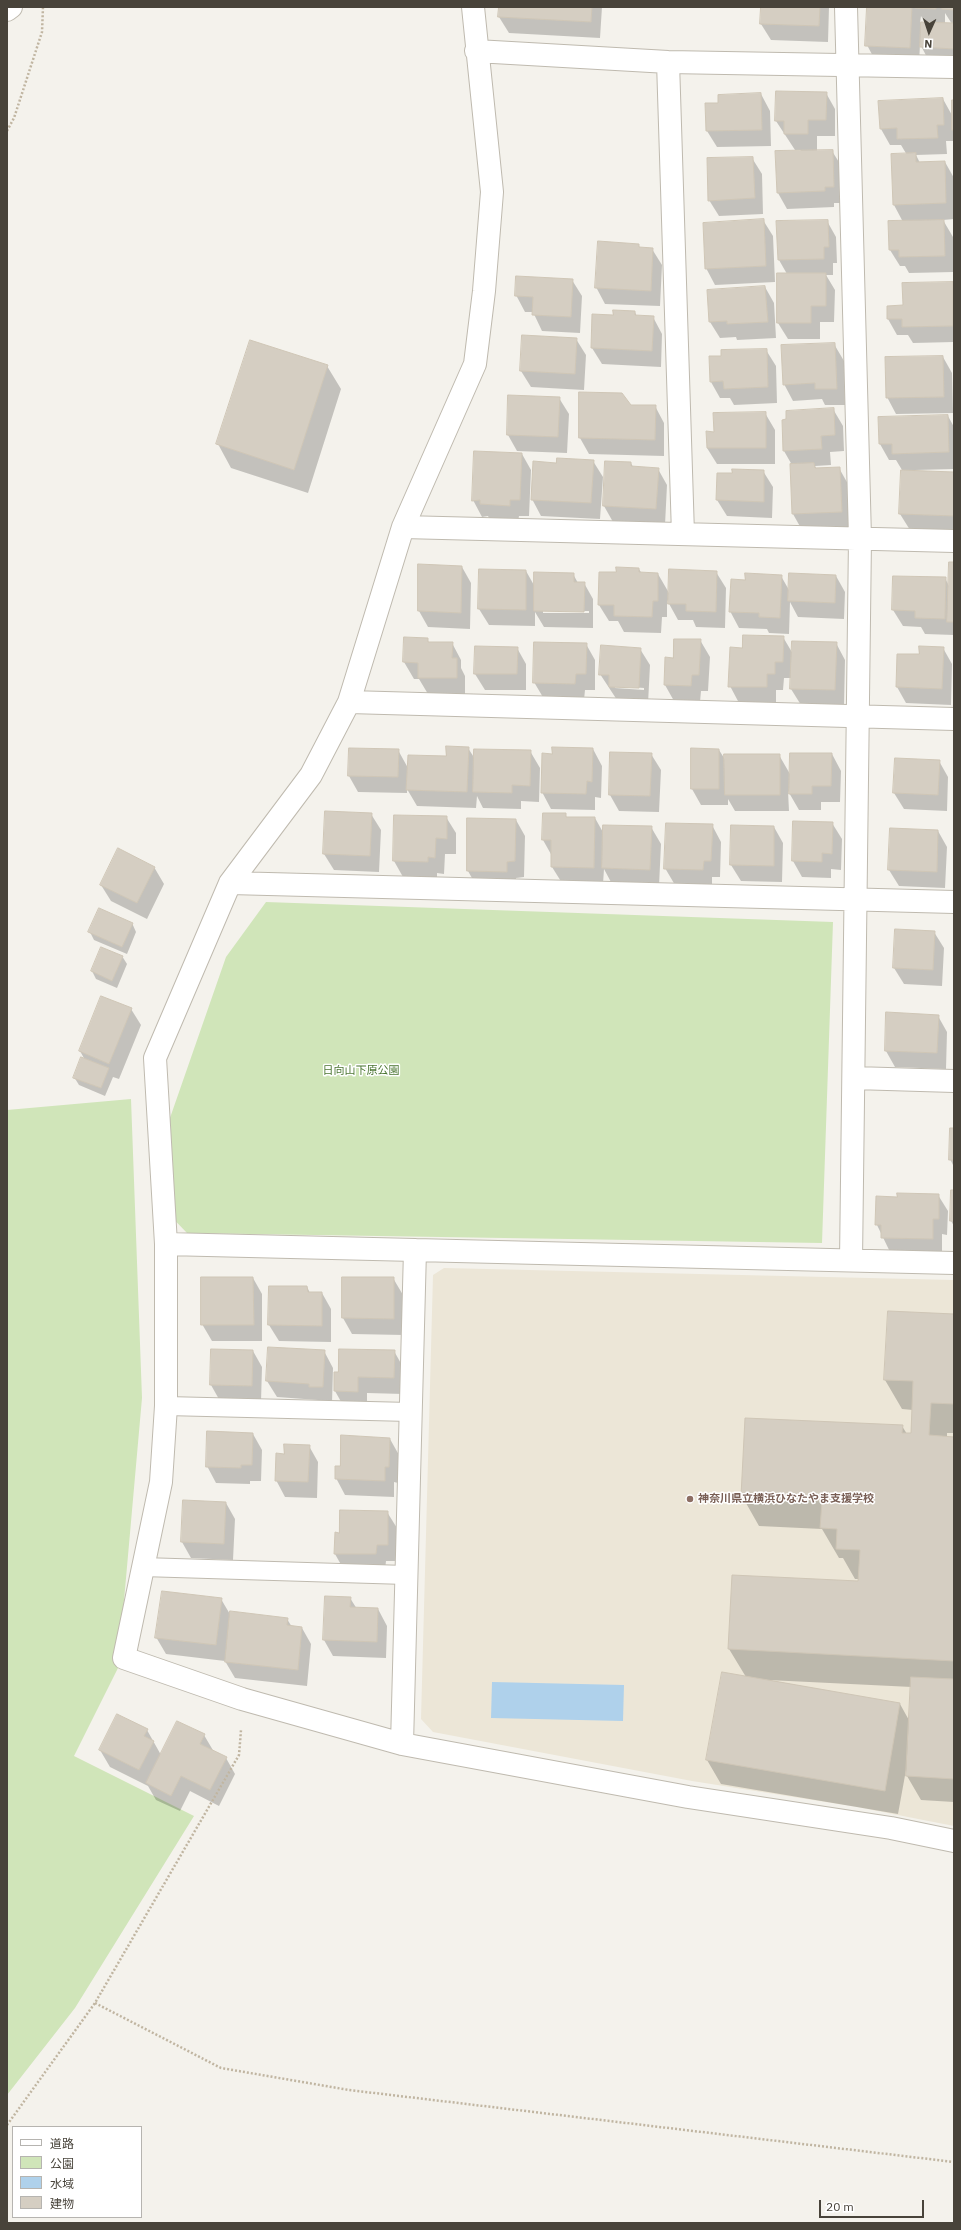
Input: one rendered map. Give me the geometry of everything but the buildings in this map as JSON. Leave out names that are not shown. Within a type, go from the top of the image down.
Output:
[{"type":"street","points":[[7,10],[11,7]]},
{"type":"street","points":[[473,7],[476,51],[492,192],[484,291],[475,364],[403,527],[349,702],[311,775],[230,883],[155,1058],[166,1244],[166,1406],[161,1482],[124,1658],[242,1700],[402,1744],[688,1797],[891,1828],[954,1841]]},
{"type":"street","points":[[846,7],[860,538],[851,1260]]},
{"type":"street","points":[[476,51],[668,62],[954,67]]},
{"type":"street","points":[[668,62],[683,534]]},
{"type":"street","points":[[403,527],[954,541]]},
{"type":"street","points":[[349,702],[954,719]]},
{"type":"street","points":[[230,883],[954,902]]},
{"type":"street","points":[[854,1078],[954,1081]]},
{"type":"street","points":[[166,1244],[954,1263]]},
{"type":"street","points":[[402,1744],[415,1250]]},
{"type":"lane","points":[[166,1406],[410,1412]]},
{"type":"lane","points":[[142,1567],[406,1575]]},
{"type":"path","points":[[7,131],[14,118],[42,32],[43,7]]},
{"type":"path","points":[[7,2126],[95,2003],[239,1755],[242,1700]]},
{"type":"path","points":[[95,2003],[221,2068],[348,2090],[954,2162]]},
{"type":"shaded area","name":"神奈川県立横浜ひなたやま支援学校","points":[[444,1268],[954,1280],[954,1826],[857,1807],[692,1781],[433,1732],[421,1719],[433,1275]]},
{"type":"green space","name":"日向山下原公園","points":[[266,902],[833,922],[822,1243],[187,1233],[161,1206],[163,1138],[226,957]]},
{"type":"green space","points":[[131,1099],[142,1398],[118,1668],[74,1756],[194,1816],[75,2008],[7,2095],[7,1110]]},
{"type":"water","points":[[492,1682],[624,1685],[623,1721],[491,1718]]},
{"type":"place","name":"神奈川県立横浜ひなたやま支援学校","points":[[690,1499]]}]
